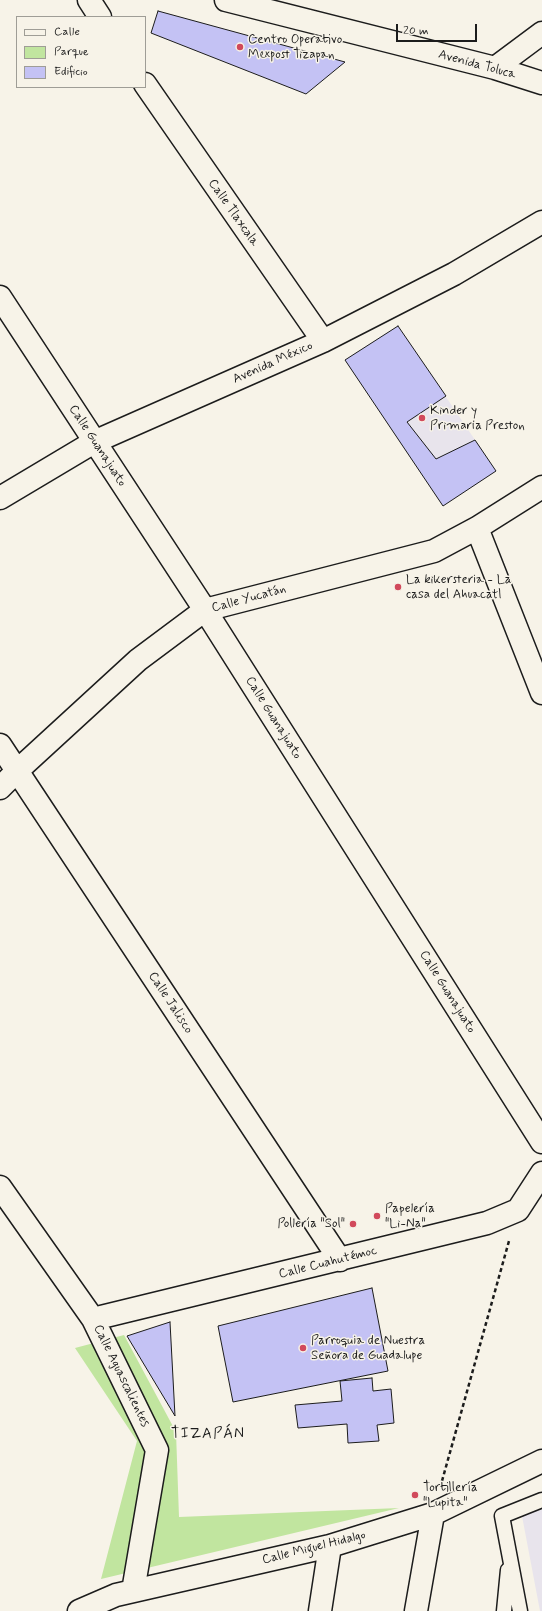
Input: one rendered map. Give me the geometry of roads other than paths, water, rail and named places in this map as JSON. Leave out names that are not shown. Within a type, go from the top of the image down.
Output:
[{"type":"street","points":[[88,0],[99,16]]},
{"type":"street","name":"Avenida Toluca","points":[[235,1],[495,68],[542,83]]},
{"type":"street","points":[[495,68],[542,33]]},
{"type":"street","name":"Calle Tlaxcala","points":[[146,85],[323,341]]},
{"type":"street","name":"Avenida México","points":[[0,498],[94,442],[323,341],[454,274],[542,222]]},
{"type":"street","name":"Calle Guanajuato","points":[[0,297],[205,610],[542,1142]]},
{"type":"street","name":"Calle Yucatán","points":[[0,788],[138,660],[205,610],[434,552],[477,528],[542,487]]},
{"type":"street","points":[[477,528],[542,693]]},
{"type":"street","name":"Calle Jalisco","points":[[0,745],[340,1260]]},
{"type":"street","name":"Calle Cuahutémoc","points":[[93,1319],[487,1223],[518,1210],[542,1173]]},
{"type":"street","name":"Calle Aguascalientes","points":[[0,1187],[93,1319],[158,1450],[133,1591]]},
{"type":"street","name":"Calle Miguel Hidalgo","points":[[78,1611],[116,1595],[330,1546],[433,1514],[542,1461]]},
{"type":"street","points":[[416,1611],[433,1514]]},
{"type":"street","points":[[320,1611],[330,1546]]},
{"type":"lane","points":[[520,1611],[502,1516],[542,1500]]},
{"type":"lane","points":[[504,1611],[509,1551]]},
{"type":"place","name":"Centro Operativo Mexpost Tizapan","points":[[240,47]]},
{"type":"place","name":"Kinder y Primaria Preston","points":[[422,418]]},
{"type":"place","name":"La kikersteria - La casa del Ahuacatl","points":[[398,587]]},
{"type":"place","name":"Papelería \"Li-Na\"","points":[[377,1216]]},
{"type":"place","name":"Pollería \"Sol\"","points":[[353,1224]]},
{"type":"place","name":"Parroquia de Nuestra Señora de Guadalupe","points":[[303,1348]]},
{"type":"place","name":"Tortillería \"Lupita\"","points":[[415,1495]]},
{"type":"district","name":"TIZAPÁN","points":[[208,1435]]}]
